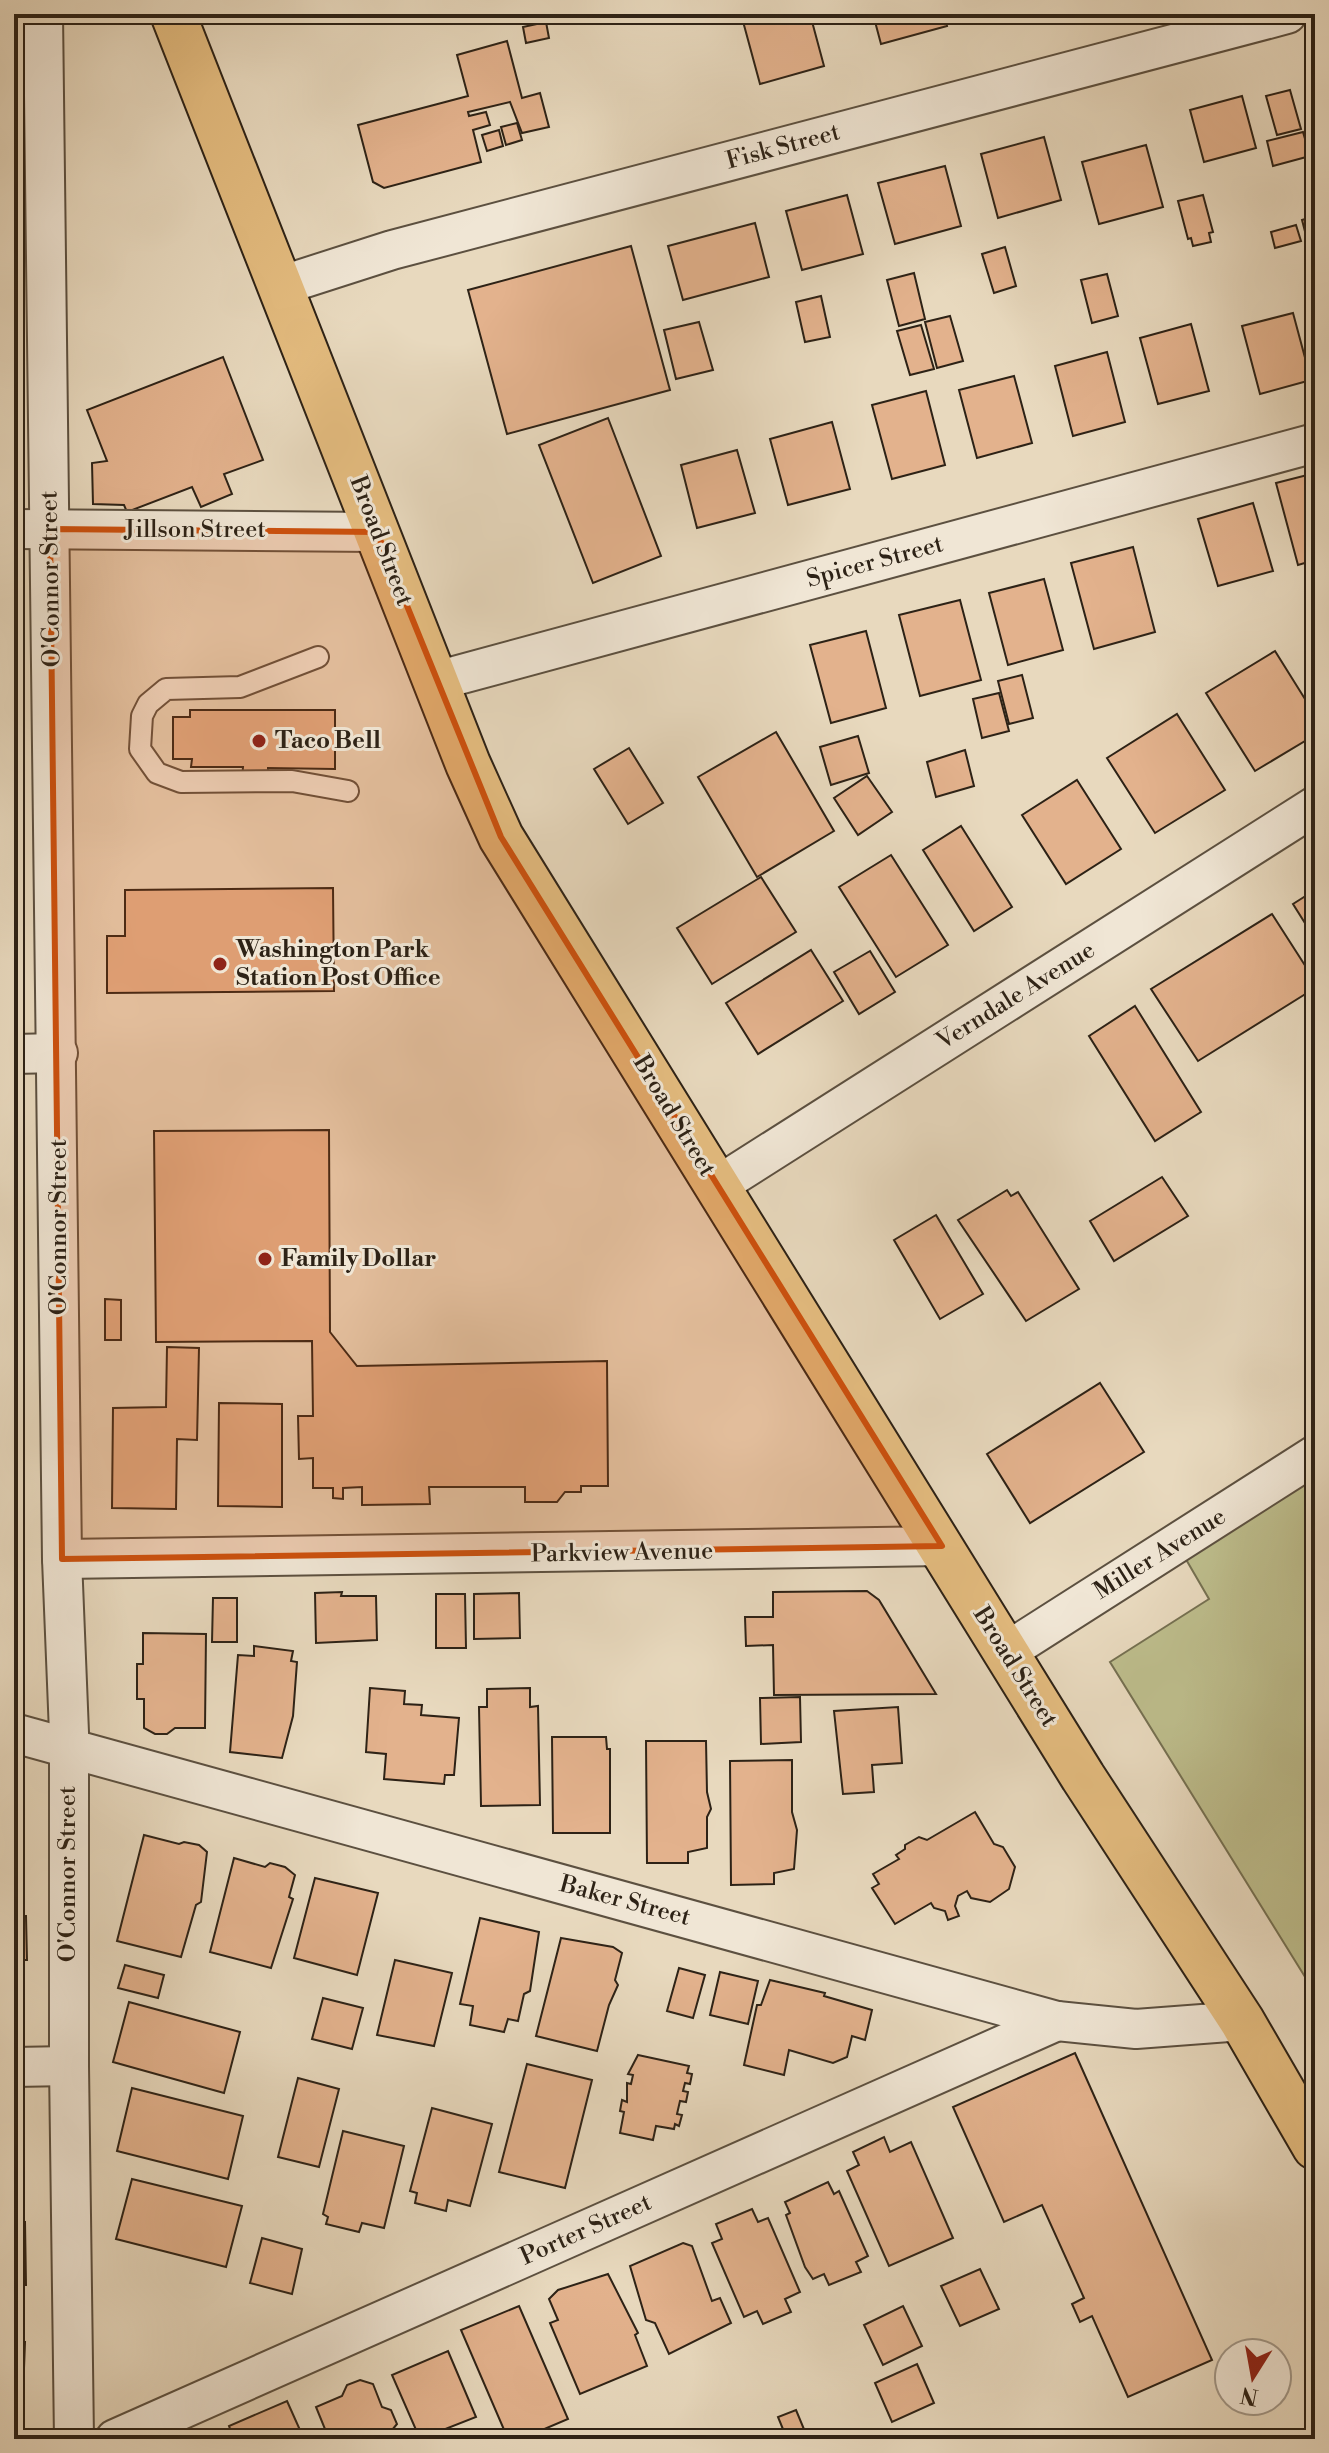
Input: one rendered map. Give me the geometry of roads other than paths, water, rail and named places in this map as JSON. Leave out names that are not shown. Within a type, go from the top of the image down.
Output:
[{"type":"main road","name":"Broad Street","points":[[173,14],[484,804],[501,837],[1006,1652],[1242,2021],[1315,2147]]},
{"type":"street","points":[[14,20],[43,14]]},
{"type":"street","name":"O'Connor Street","points":[[43,14],[32,529],[58,1053],[74,2439]]},
{"type":"street","name":"Fisk Street","points":[[280,286],[392,250],[1287,14]]},
{"type":"street","name":"Spicer Street","points":[[436,681],[1315,443]]},
{"type":"street","name":"Jillson Street","points":[[32,529],[377,532]]},
{"type":"street","name":"Verndale Avenue","points":[[717,1186],[1315,806]]},
{"type":"street","points":[[14,1054],[58,1053]]},
{"type":"street","name":"Miller Avenue","points":[[1006,1652],[1315,1455]]},
{"type":"street","name":"Parkview Avenue","points":[[62,1559],[942,1546]]},
{"type":"street","name":"Baker Street","points":[[14,1733],[1057,2021],[1136,2029],[1242,2021]]},
{"type":"street","name":"Porter Street","points":[[115,2439],[1057,2021]]},
{"type":"street","points":[[14,2067],[69,2066]]},
{"type":"lane","points":[[318,657],[240,687],[166,689],[148,704],[142,716],[140,749],[157,773],[181,782],[292,781],[348,791]]},
{"type":"place","name":"Taco Bell","points":[[259,741]]},
{"type":"place","name":"Washington Park Station Post Office","points":[[220,964]]},
{"type":"place","name":"Family Dollar","points":[[265,1259]]}]
